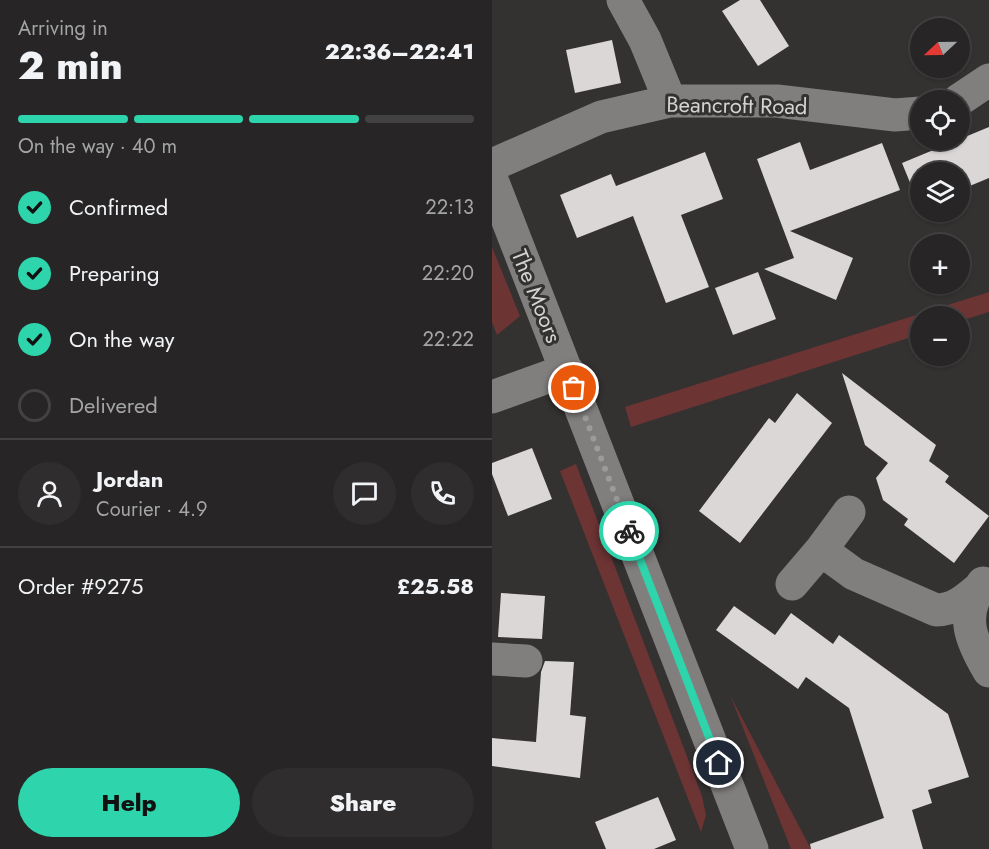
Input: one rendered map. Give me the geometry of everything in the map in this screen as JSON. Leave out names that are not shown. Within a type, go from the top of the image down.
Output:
[{"type":"street","points":[[623,0],[645,40],[670,101]]},
{"type":"street","points":[[970,93],[989,80]]},
{"type":"street","name":"Beancroft Road","points":[[492,165],[601,117],[670,101],[777,101],[894,115],[910,114]]},
{"type":"street","name":"The Moors","points":[[492,180],[752,849]]},
{"type":"street","points":[[492,397],[567,370]]},
{"type":"street","points":[[792,584],[849,512]]},
{"type":"street","points":[[821,550],[854,574],[936,610],[946,610],[957,606],[983,582]]},
{"type":"street","points":[[983,582],[970,613],[969,623],[976,647],[989,671]]},
{"type":"street","points":[[492,659],[526,661]]},
{"type":"shaded area","points":[[492,247],[520,316],[497,335],[492,322]]},
{"type":"shaded area","points":[[989,292],[989,312],[970,318],[970,306],[945,306]]},
{"type":"shaded area","points":[[910,317],[910,338],[631,427],[625,407]]},
{"type":"shaded area","points":[[576,464],[702,796],[706,815],[701,832],[560,471]]},
{"type":"shaded area","points":[[730,695],[811,849],[791,849]]},
{"type":"building","points":[[740,0],[760,0],[789,46],[758,66],[722,11]]},
{"type":"building","points":[[612,40],[621,83],[575,93],[566,50]]},
{"type":"building","points":[[989,127],[989,178],[970,186],[970,162],[910,162],[910,183],[902,163],[933,150],[970,150],[970,135]]},
{"type":"building","points":[[800,142],[810,170],[882,143],[900,190],[790,231],[853,258],[836,300],[764,269],[794,258],[757,159]]},
{"type":"building","points":[[705,152],[723,199],[681,215],[709,287],[666,303],[633,216],[577,238],[560,195],[611,174],[616,186]]},
{"type":"building","points":[[758,272],[776,319],[733,335],[715,288]]},
{"type":"building","points":[[842,373],[936,445],[929,461],[949,476],[945,482],[989,516],[954,563],[904,525],[908,519],[883,500],[876,478],[888,463],[865,445]]},
{"type":"building","points":[[797,393],[832,423],[740,543],[699,511],[769,418],[775,423]]},
{"type":"building","points":[[532,448],[552,499],[508,516],[492,474],[492,463]]},
{"type":"building","points":[[501,593],[545,596],[542,639],[498,637]]},
{"type":"building","points":[[734,606],[775,635],[791,613],[833,644],[839,635],[948,714],[969,777],[928,790],[932,803],[912,810],[923,849],[811,849],[810,844],[884,818],[849,708],[806,677],[798,689],[716,630]]},
{"type":"building","points":[[545,661],[574,662],[570,715],[586,717],[580,778],[492,766],[492,738],[536,742],[541,672]]},
{"type":"building","points":[[658,797],[676,840],[654,849],[606,849],[595,822]]},
{"type":"way so far","points":[[574,388],[629,531]]},
{"type":"route","points":[[629,531],[719,763]]}]
